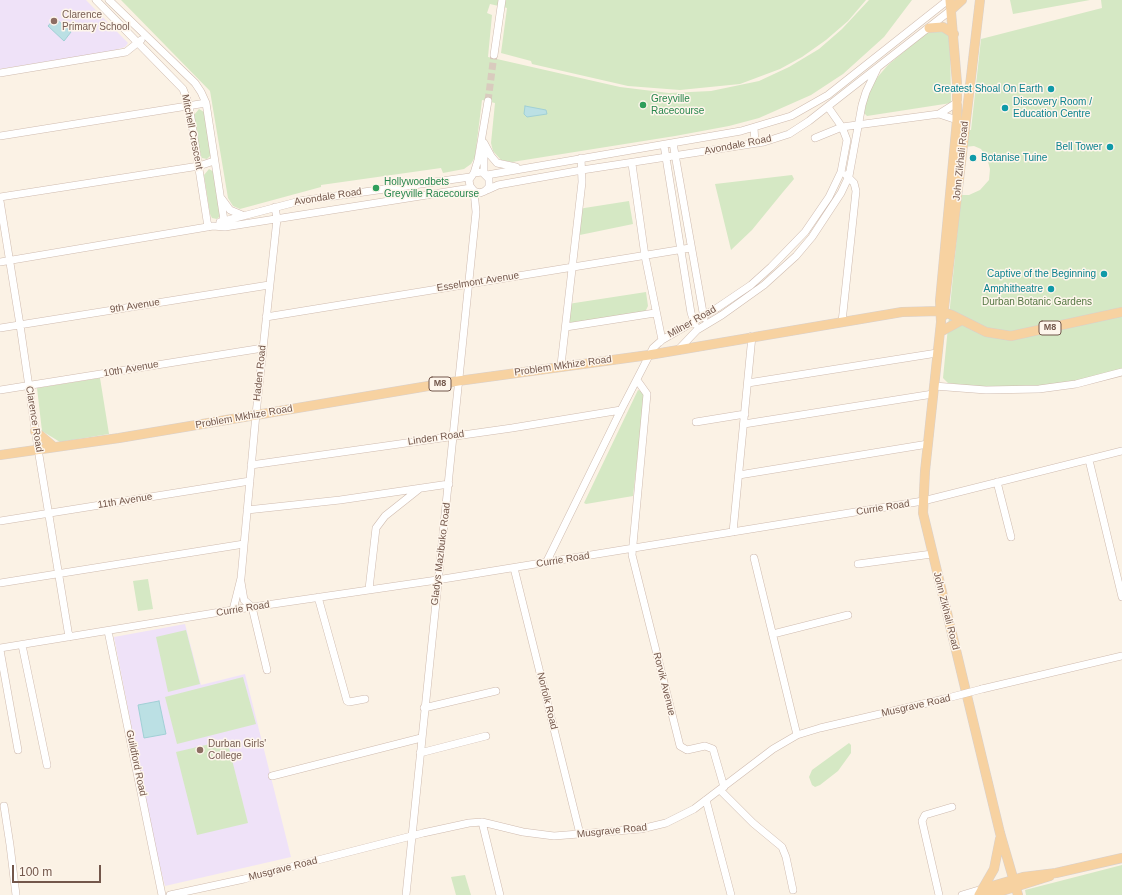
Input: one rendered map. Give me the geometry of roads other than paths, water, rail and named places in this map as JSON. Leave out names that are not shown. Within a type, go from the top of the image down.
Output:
[{"type":"main road","name":"John Zikhali Road","points":[[942,312],[958,102],[954,34],[949,0]]},
{"type":"main road","points":[[951,10],[962,0]]},
{"type":"main road","name":"John Zikhali Road","points":[[980,0],[937,353],[922,501],[932,554],[1000,833],[1016,887]]},
{"type":"main road","points":[[929,28],[943,27],[954,34]]},
{"type":"main road","name":"Problem Mkhize Road","points":[[0,455],[119,438],[458,381],[651,354],[902,312],[942,312],[986,332],[1011,336],[1122,312]]},
{"type":"main road","points":[[940,332],[962,320]]},
{"type":"main road","points":[[35,431],[54,447]]},
{"type":"main road","points":[[980,892],[994,869],[1000,833]]},
{"type":"main road","points":[[989,895],[1056,873],[1122,858]]},
{"type":"main road","points":[[980,892],[1016,887]]},
{"type":"street","name":"Mitchell Crescent","points":[[96,0],[180,83],[189,105],[198,166],[210,226]]},
{"type":"street","name":"Mitchell Crescent","points":[[109,0],[195,83],[206,103],[225,224]]},
{"type":"street","points":[[494,55],[502,0]]},
{"type":"street","name":"Avondale Road","points":[[486,174],[664,145],[754,128],[790,116],[828,95],[949,0]]},
{"type":"street","name":"Avondale Road","points":[[485,191],[498,185],[582,170],[632,164],[755,143],[789,134],[828,107],[951,10]]},
{"type":"street","points":[[0,73],[126,52],[145,36]]},
{"type":"street","name":"Milner Road","points":[[679,349],[697,330],[747,299],[795,256],[812,237],[841,193],[849,176],[858,125],[866,92],[878,67]]},
{"type":"street","points":[[484,133],[469,184],[472,190],[485,191],[490,183],[486,174],[484,143],[488,101]]},
{"type":"street","points":[[815,138],[842,127],[939,114],[958,102]]},
{"type":"street","points":[[0,136],[206,103]]},
{"type":"street","name":"Milner Road","points":[[662,340],[694,322],[742,291],[772,268],[805,232],[829,197],[841,172],[847,148],[847,140],[842,127],[828,107]]},
{"type":"street","points":[[939,114],[957,120]]},
{"type":"street","points":[[754,128],[755,143]]},
{"type":"street","points":[[484,143],[491,156],[497,163],[505,166],[525,168]]},
{"type":"street","points":[[673,143],[690,248],[706,325]]},
{"type":"street","points":[[664,145],[681,250],[694,322],[697,330]]},
{"type":"street","points":[[561,366],[582,170],[581,158]]},
{"type":"street","points":[[0,197],[198,166],[214,161]]},
{"type":"street","points":[[546,563],[621,410],[651,354],[662,340],[655,313],[645,256],[632,164]]},
{"type":"street","points":[[841,172],[849,176],[854,183],[856,191],[842,322]]},
{"type":"street","points":[[472,175],[486,174]]},
{"type":"street","name":"Avondale Road","points":[[225,224],[249,214],[320,197],[472,175]]},
{"type":"street","name":"Mitchell Crescent","points":[[218,187],[225,204],[230,210],[237,214],[249,214]]},
{"type":"street","points":[[397,187],[401,200]]},
{"type":"street","name":"Avondale Road","points":[[0,262],[210,226],[277,219],[472,190]]},
{"type":"street","name":"Gladys Mazibuko Road","points":[[406,895],[437,580],[449,484],[458,381],[476,212],[472,190]]},
{"type":"street","name":"Gladys Mazibuko Road","points":[[476,212],[485,191]]},
{"type":"street","name":"Clarence Road","points":[[0,201],[35,431],[60,573],[69,637]]},
{"type":"street","name":"Haden Road","points":[[233,610],[241,578],[256,414],[277,219],[275,207]]},
{"type":"street","points":[[805,232],[812,237]]},
{"type":"street","name":"Esselmont Avenue","points":[[266,316],[690,248]]},
{"type":"street","points":[[789,250],[795,256]]},
{"type":"street","name":"9th Avenue","points":[[0,328],[270,285]]},
{"type":"street","points":[[742,291],[747,299]]},
{"type":"street","points":[[566,327],[655,313]]},
{"type":"street","points":[[733,532],[752,336]]},
{"type":"street","name":"10th Avenue","points":[[0,390],[263,348]]},
{"type":"street","points":[[748,383],[937,353]]},
{"type":"street","points":[[744,424],[934,390],[1039,389],[1076,384],[1122,372]]},
{"type":"street","points":[[631,548],[647,394],[637,380]]},
{"type":"street","name":"Linden Road","points":[[251,465],[453,435],[512,428],[621,410]]},
{"type":"street","points":[[696,422],[745,414]]},
{"type":"street","points":[[739,476],[928,444]]},
{"type":"street","name":"Currie Road","points":[[0,649],[252,607],[546,563],[922,501],[1122,451]]},
{"type":"street","points":[[1089,460],[1122,597]]},
{"type":"street","name":"11th Avenue","points":[[0,521],[250,481]]},
{"type":"street","points":[[997,482],[1011,537]]},
{"type":"street","points":[[247,510],[340,500],[449,484]]},
{"type":"street","points":[[369,589],[376,528],[385,516],[420,488]]},
{"type":"street","points":[[0,583],[244,544]]},
{"type":"street","name":"Rorvik Avenue","points":[[631,548],[680,746],[687,750],[705,746],[713,749],[722,788]]},
{"type":"street","points":[[858,564],[932,554]]},
{"type":"street","points":[[754,558],[798,735]]},
{"type":"street","name":"Norfolk Road","points":[[514,568],[580,834]]},
{"type":"street","points":[[241,578],[244,600],[252,607],[267,670]]},
{"type":"street","points":[[318,597],[347,701],[349,702],[365,699]]},
{"type":"street","points":[[773,634],[848,615]]},
{"type":"street","name":"Guildford Road","points":[[108,631],[162,895]]},
{"type":"street","points":[[22,645],[47,765]]},
{"type":"street","points":[[0,649],[18,750]]},
{"type":"street","name":"Musgrave Road","points":[[170,895],[244,879],[412,836],[482,822],[544,836],[641,829],[666,823],[681,817],[773,749],[798,735],[820,728],[1122,656]]},
{"type":"street","points":[[424,708],[496,691]]},
{"type":"street","points":[[420,753],[486,736]]},
{"type":"street","points":[[272,776],[421,738]]},
{"type":"street","points":[[722,788],[753,823],[782,847],[794,890]]},
{"type":"street","points":[[706,800],[731,895]]},
{"type":"street","points":[[4,806],[16,895]]},
{"type":"street","points":[[939,895],[922,821],[925,815],[952,807]]},
{"type":"street","points":[[482,822],[500,895]]},
{"type":"street","points":[[962,895],[980,892]]},
{"type":"water","points":[[55,18],[71,32],[64,41],[48,26]]},
{"type":"water","points":[[525,106],[546,110],[547,114],[527,117],[524,114]]},
{"type":"water","points":[[159,701],[166,734],[144,738],[138,705]]},
{"type":"tunnel","points":[[488,101],[494,55]]},
{"type":"place","name":"Clarence Primary School","points":[[54,21]]},
{"type":"place","name":"Greatest Shoal On Earth","points":[[1051,89]]},
{"type":"place","name":"Greyville Racecourse","points":[[643,105]]},
{"type":"place","name":"Discovery Room / Education Centre","points":[[1005,108]]},
{"type":"place","name":"Bell Tower","points":[[1110,147]]},
{"type":"place","name":"Botanise Tuine","points":[[973,158]]},
{"type":"place","name":"Hollywoodbets Greyville Racecourse","points":[[376,188]]},
{"type":"place","name":"Captive of the Beginning","points":[[1104,274]]},
{"type":"place","name":"Amphitheatre","points":[[1051,289]]},
{"type":"place","name":"Durban Girls' College","points":[[200,750]]},
{"type":"park label","name":"Durban Botanic Gardens","points":[[1037,302]]}]
